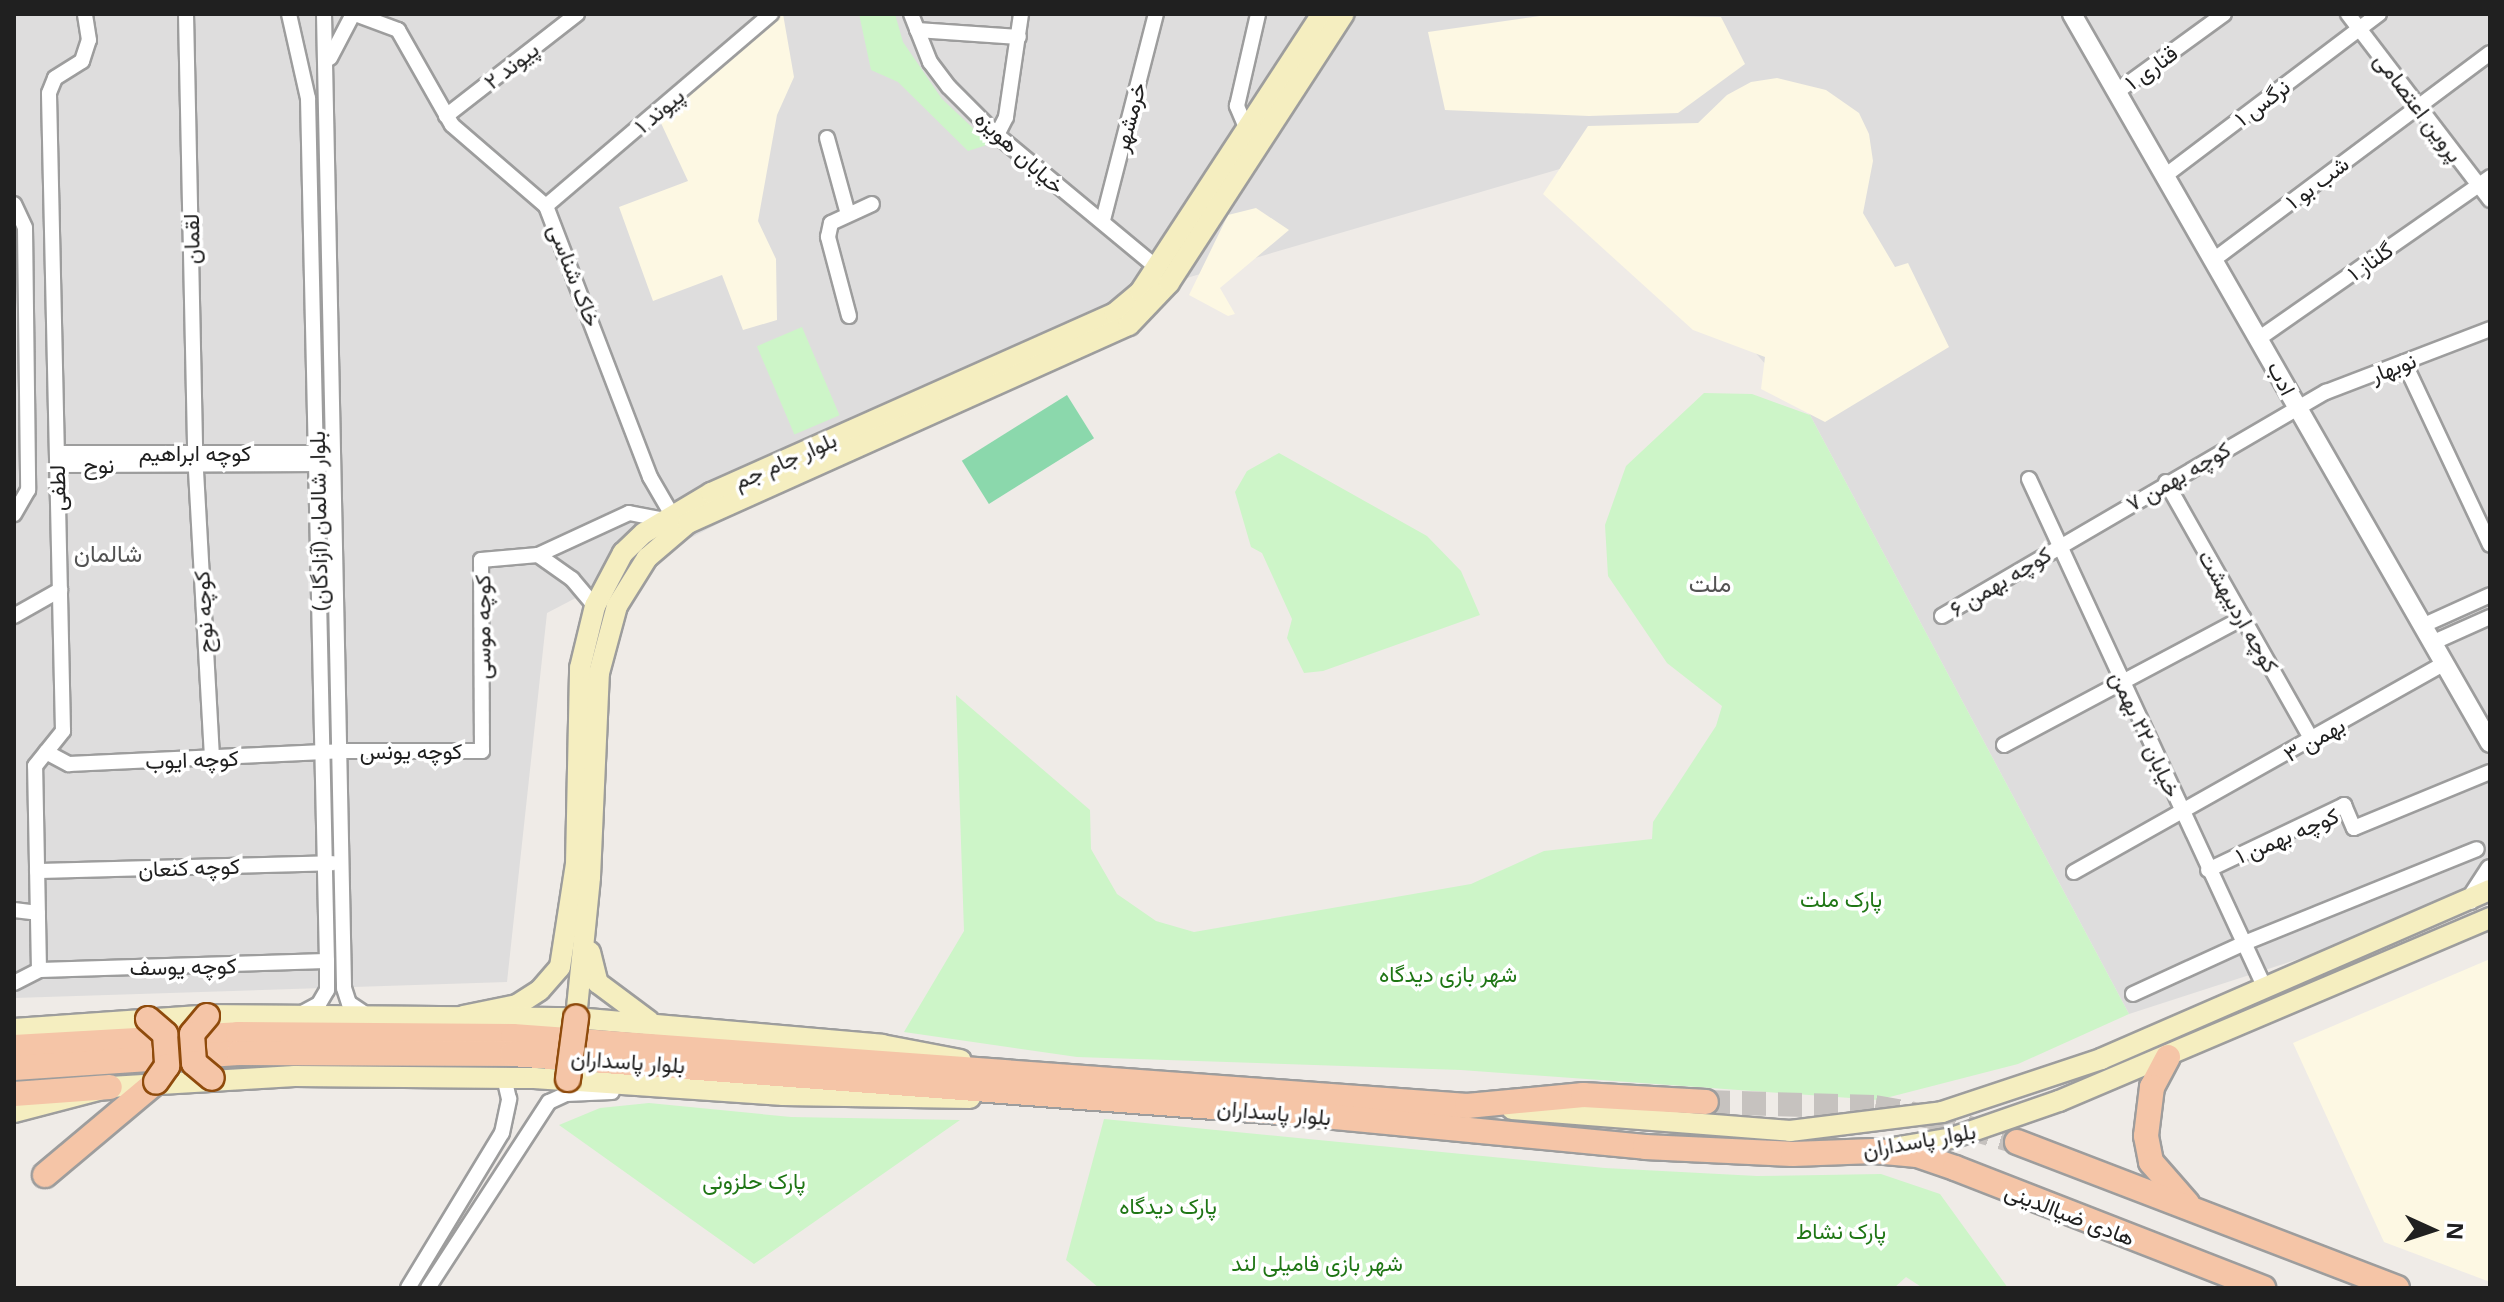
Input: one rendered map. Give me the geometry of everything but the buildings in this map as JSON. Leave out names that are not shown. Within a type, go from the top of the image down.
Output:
[{"type":"main road","name":"بلوار جام جم","points":[[576,1018],[586,926],[587,707],[580,668],[595,606],[623,553],[668,517],[785,458],[1115,313],[1140,292],[1245,125],[1322,14]]},
{"type":"main road","name":"بلوار جام جم","points":[[463,1016],[517,1005],[540,990],[560,967],[576,864],[587,707],[617,606],[647,558],[688,523],[1097,342],[1151,308],[1344,14]]},
{"type":"main road","name":"بلوار پاسداران","points":[[14,1068],[239,1053],[512,1054],[1050,1087],[1467,1106],[1790,1131],[1888,1122],[1942,1112],[2047,1079],[2490,890]]},
{"type":"main road","name":"بلوار پاسداران","points":[[14,1047],[238,1034],[513,1036],[1691,1150],[1874,1151],[1952,1138],[2168,1057],[2490,918]]},
{"type":"main road","points":[[586,926],[598,983],[656,1025]]},
{"type":"main road","points":[[14,1029],[207,1016],[576,1018],[882,1045],[1050,1087]]},
{"type":"main road","points":[[207,1016],[192,1034],[194,1063],[212,1078]]},
{"type":"main road","points":[[568,1079],[576,1018]]},
{"type":"main road","points":[[45,1175],[156,1082],[167,1066],[165,1034],[148,1019]]},
{"type":"main road","points":[[2168,1057],[2152,1087],[2146,1136],[2151,1162],[2165,1183],[2195,1210]]},
{"type":"main road","points":[[14,1094],[212,1078],[568,1079],[879,1100],[1050,1087]]},
{"type":"main road","points":[[14,1112],[110,1087]]},
{"type":"main road","points":[[1467,1106],[1583,1095],[1706,1102]]},
{"type":"main road","points":[[2017,1142],[2195,1210],[2343,1277],[2397,1288]]},
{"type":"main road","name":"هادی ضیاالدینی","points":[[1874,1151],[1917,1155],[1955,1168],[2263,1288]]},
{"type":"street","name":"لطفی","points":[[39,970],[35,766],[63,731],[49,93],[55,78],[82,61],[89,40],[85,14]]},
{"type":"street","name":"لقمان","points":[[186,14],[196,459]]},
{"type":"street","name":"بلوار شالمان (آزادگان)","points":[[289,14],[308,98],[327,961],[327,990],[319,1004],[298,1015]]},
{"type":"street","name":"بلوار شالمان (آزادگان)","points":[[324,14],[344,988],[349,1003],[368,1016]]},
{"type":"street","points":[[327,70],[333,43],[354,14]]},
{"type":"street","name":"خاک شناسی","points":[[354,14],[391,18],[446,116],[546,206],[668,517]]},
{"type":"street","name":"پیوند ۲","points":[[446,116],[577,14]]},
{"type":"street","name":"پیوند ۱","points":[[546,206],[771,14]]},
{"type":"street","name":"خیابان هویزه","points":[[911,14],[930,62],[949,87],[997,135],[1156,267]]},
{"type":"street","points":[[997,135],[1006,117],[1021,14]]},
{"type":"street","name":"خرمشهر","points":[[1103,220],[1156,14]]},
{"type":"street","points":[[1245,125],[1237,106],[1258,14]]},
{"type":"street","name":"ادب","points":[[2072,14],[2216,258],[2298,410],[2490,743]]},
{"type":"street","name":"قناری ۱","points":[[2118,91],[2224,14]]},
{"type":"street","name":"پروین اعتصامی","points":[[2348,14],[2418,106],[2485,181],[2490,200]]},
{"type":"street","name":"نرگس ۱","points":[[2166,175],[2379,14]]},
{"type":"street","points":[[917,30],[1019,37]]},
{"type":"street","name":"شب بو ۱","points":[[2216,258],[2490,53]]},
{"type":"street","points":[[827,138],[848,214]]},
{"type":"street","name":"گلناز ۱","points":[[2261,337],[2485,181]]},
{"type":"street","points":[[14,204],[25,228],[28,490],[14,514]]},
{"type":"street","points":[[849,316],[828,237],[831,223],[872,204]]},
{"type":"street","points":[[312,275],[330,275]]},
{"type":"street","name":"نوبهار","points":[[2298,410],[2326,392],[2490,329]]},
{"type":"street","points":[[2404,362],[2490,545]]},
{"type":"street","name":"کوچه بهمن ۷","points":[[2059,545],[2298,410]]},
{"type":"street","name":"کوچه ابراهیم","points":[[57,459],[316,459]]},
{"type":"street","name":"کوچه نوح","points":[[196,459],[212,759]]},
{"type":"street","points":[[316,459],[334,459]]},
{"type":"street","name":"خیابان ۲۲ بهمن","points":[[2029,479],[2265,988]]},
{"type":"street","name":"کوچه اردیبهشت","points":[[2166,482],[2312,740]]},
{"type":"street","points":[[538,555],[629,513],[668,517]]},
{"type":"street","name":"کوچه بهمن ۶","points":[[1942,616],[2059,545]]},
{"type":"street","points":[[538,555],[572,579],[595,606]]},
{"type":"street","name":"کوچه موسی","points":[[482,751],[481,560],[538,555]]},
{"type":"street","points":[[14,616],[60,590]]},
{"type":"street","points":[[2424,625],[2490,595]]},
{"type":"street","points":[[2434,642],[2490,617]]},
{"type":"street","points":[[2004,745],[2243,618]]},
{"type":"street","name":"بهمن ۳","points":[[2074,872],[2183,815],[2445,663]]},
{"type":"street","name":"کوچه ایوب","points":[[46,752],[69,764],[340,751]]},
{"type":"street","name":"کوچه یونس","points":[[340,751],[482,751]]},
{"type":"street","name":"کوچه بهمن ۱","points":[[2208,870],[2344,805],[2354,828],[2490,772]]},
{"type":"street","points":[[2133,994],[2242,944],[2477,849]]},
{"type":"street","name":"کوچه کنعان","points":[[37,871],[341,863]]},
{"type":"street","points":[[2470,900],[2490,869]]},
{"type":"street","points":[[14,910],[38,913]]},
{"type":"street","name":"کوچه یوسف","points":[[39,970],[327,961]]},
{"type":"street","points":[[14,983],[39,970]]},
{"type":"street","points":[[408,1288],[502,1133],[509,1099],[504,1077]]},
{"type":"street","points":[[428,1288],[549,1102],[566,1094],[657,1084]]},
{"type":"street","points":[[467,1192],[483,1201]]},
{"type":"shaded area","points":[[14,14],[2490,14],[2490,897],[2129,1014],[1810,415],[1587,161],[1190,277],[547,613],[507,982],[14,998]]},
{"type":"shaded area","points":[[783,14],[794,77],[777,115],[758,221],[776,259],[777,320],[743,330],[722,275],[653,301],[619,207],[688,181],[660,121],[754,33]]},
{"type":"shaded area","points":[[1554,14],[1721,17],[1745,64],[1678,113],[1589,116],[1445,110],[1428,32]]},
{"type":"shaded area","points":[[1777,78],[1826,90],[1859,113],[1869,134],[1873,161],[1863,213],[1895,267],[1908,263],[1949,347],[1825,422],[1761,389],[1765,357],[1693,330],[1543,194],[1588,126],[1698,123],[1727,95],[1751,82]]},
{"type":"shaded area","points":[[1256,208],[1289,230],[1220,288],[1235,314],[1228,316],[1189,295],[1228,215]]},
{"type":"shaded area","points":[[2490,959],[2490,1282],[2384,1242],[2293,1043]]},
{"type":"green space","points":[[859,14],[895,14],[903,42],[942,99],[990,144],[968,151],[898,82],[871,70]]},
{"type":"green space","points":[[802,327],[840,415],[794,435],[757,346]]},
{"type":"green space","name":"پارک ملت","points":[[1704,393],[1752,394],[1810,415],[2129,1014],[2018,1064],[1878,1100],[1461,1070],[1077,1057],[904,1032],[964,931],[956,695],[1090,810],[1091,849],[1117,894],[1156,921],[1194,932],[1471,884],[1544,851],[1652,839],[1653,822],[1716,726],[1722,706],[1667,663],[1608,576],[1605,525],[1626,466]]},
{"type":"green space","points":[[1067,395],[1094,438],[989,504],[962,461]]},
{"type":"green space","points":[[1279,453],[1427,536],[1461,571],[1480,615],[1323,671],[1304,673],[1287,638],[1292,619],[1262,553],[1251,547],[1235,492],[1247,471]]},
{"type":"green space","name":"پارک حلزونی","points":[[649,1103],[791,1117],[960,1120],[754,1264],[559,1125],[600,1108]]},
{"type":"green space","name":"پارک دیدگاه","points":[[1104,1119],[1605,1168],[1757,1176],[1881,1174],[1940,1194],[2008,1288],[1923,1288],[1906,1277],[1894,1288],[1099,1288],[1066,1260]]},
{"type":"tunnel","points":[[1706,1102],[1875,1107],[1932,1117],[2017,1142]]},
{"type":"district","name":"شالمان","points":[[108,553]]},
{"type":"district","name":"ملت","points":[[1710,583]]},
{"type":"park label","name":"شهر بازی دیدگاه","points":[[1448,974]]},
{"type":"park label","name":"پارک نشاط","points":[[1841,1231]]},
{"type":"park label","name":"شهر بازی فامیلی لند","points":[[1317,1263]]}]
